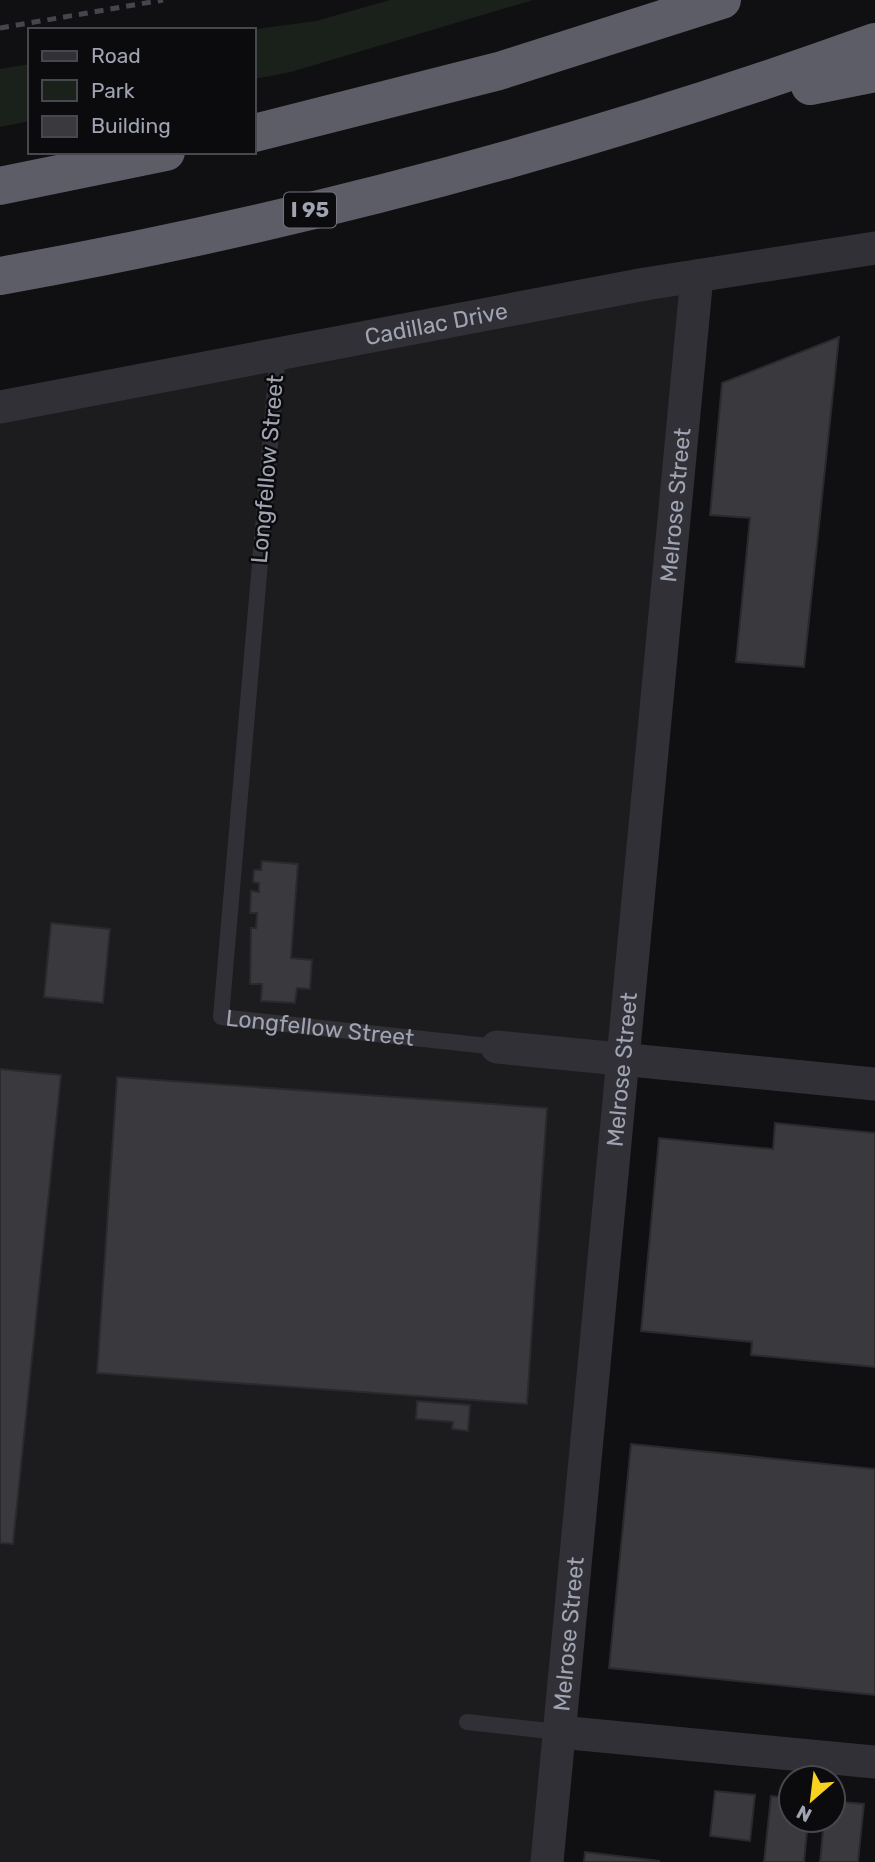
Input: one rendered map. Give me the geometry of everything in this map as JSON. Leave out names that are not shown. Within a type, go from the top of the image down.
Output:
[{"type":"highway","points":[[256,132],[499,71],[722,0]]},
{"type":"highway","name":"I 95","points":[[0,276],[287,216],[516,157],[875,42]]},
{"type":"highway","points":[[616,127],[875,73]]},
{"type":"highway","points":[[0,186],[156,154]]},
{"type":"street","name":"Cadillac Drive","points":[[0,407],[697,276],[875,248]]},
{"type":"street","name":"Melrose Street","points":[[547,1862],[697,276]]},
{"type":"street","name":"Longfellow Street","points":[[496,1047],[875,1084]]},
{"type":"street","points":[[559,1732],[875,1762]]},
{"type":"lane","name":"Longfellow Street","points":[[278,353],[221,1017],[496,1047]]},
{"type":"lane","points":[[467,1722],[559,1732]]},
{"type":"shaded area","points":[[686,278],[540,1862],[0,1862],[0,408]]},
{"type":"green space","points":[[390,0],[533,0],[291,72],[256,79],[256,29],[316,21]]},
{"type":"green space","points":[[28,64],[28,121],[0,127],[0,69]]},
{"type":"building","points":[[839,337],[804,667],[736,662],[750,518],[710,515],[722,383]]},
{"type":"building","points":[[262,861],[298,864],[291,958],[312,960],[310,989],[297,988],[295,1003],[261,1001],[262,984],[250,984],[251,928],[256,928],[257,913],[250,913],[251,891],[259,892],[259,883],[253,882],[254,870],[261,870]]},
{"type":"building","points":[[51,923],[110,929],[103,1003],[44,997]]},
{"type":"building","points":[[0,1069],[61,1075],[13,1544],[0,1543]]},
{"type":"building","points":[[117,1077],[547,1108],[527,1404],[97,1373]]},
{"type":"building","points":[[775,1123],[875,1133],[875,1367],[751,1355],[752,1342],[641,1331],[659,1138],[773,1149]]},
{"type":"building","points":[[417,1401],[470,1405],[468,1431],[452,1429],[453,1422],[416,1419]]},
{"type":"building","points":[[631,1444],[875,1469],[875,1695],[609,1668]]},
{"type":"building","points":[[715,1791],[755,1795],[750,1841],[710,1836]]},
{"type":"building","points":[[771,1796],[777,1797],[777,1834],[807,1834],[804,1862],[764,1862]]},
{"type":"building","points":[[847,1802],[864,1804],[858,1862],[820,1862],[823,1834],[847,1834]]},
{"type":"building","points":[[585,1852],[659,1861],[659,1862],[584,1862]]},
{"type":"railway","points":[[0,28],[163,0]]}]
